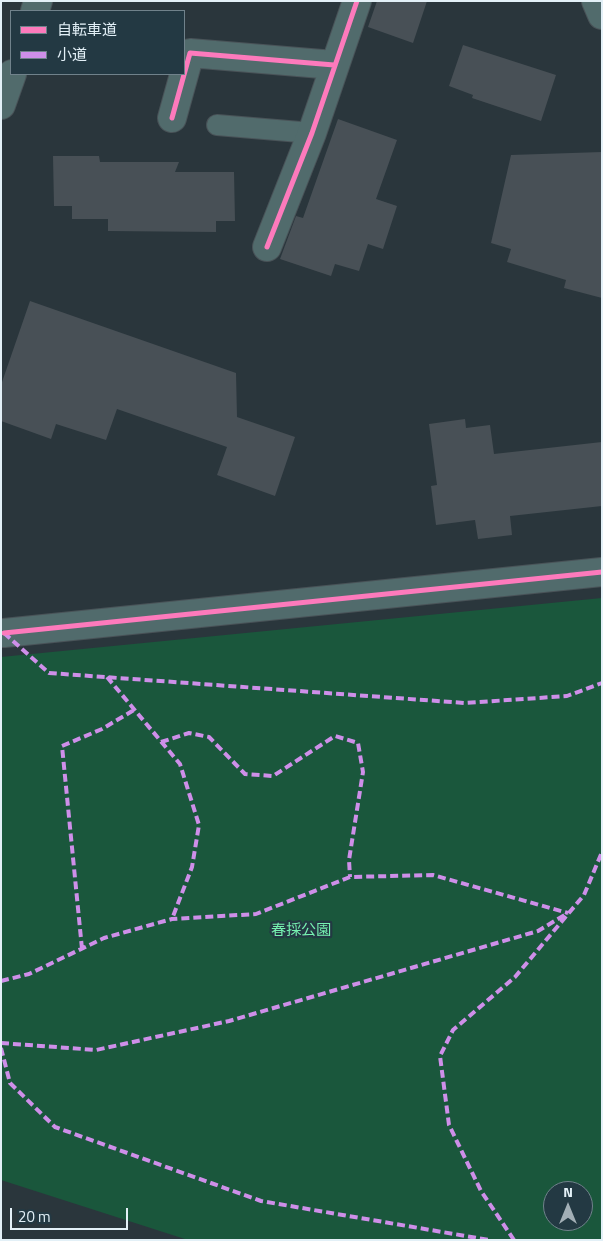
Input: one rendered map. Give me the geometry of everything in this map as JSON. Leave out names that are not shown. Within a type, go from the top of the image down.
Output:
[{"type":"street","points":[[267,248],[312,134],[357,1]]},
{"type":"street","points":[[596,1],[602,16]]},
{"type":"street","points":[[185,71],[190,53],[334,65]]},
{"type":"street","points":[[1,105],[12,75]]},
{"type":"street","points":[[172,118],[184,75]]},
{"type":"street","points":[[4,633],[602,572]]},
{"type":"lane","points":[[217,125],[312,134]]},
{"type":"green space","name":"春採公園","points":[[602,598],[602,1240],[188,1240],[1,1180],[1,657]]},
{"type":"building","points":[[377,1],[427,1],[413,43],[368,27]]},
{"type":"building","points":[[463,45],[556,75],[541,121],[472,98],[473,95],[449,86]]},
{"type":"building","points":[[338,119],[397,140],[376,199],[397,206],[383,249],[368,244],[359,271],[335,264],[331,276],[280,259],[296,216],[303,218]]},
{"type":"building","points":[[602,152],[602,298],[564,288],[566,280],[507,262],[511,249],[491,243],[511,155]]},
{"type":"building","points":[[53,156],[99,156],[100,162],[179,162],[175,172],[234,172],[235,221],[216,221],[216,232],[108,231],[108,219],[72,219],[72,206],[54,206]]},
{"type":"building","points":[[30,301],[236,373],[237,417],[295,437],[275,496],[217,475],[227,447],[117,409],[106,440],[56,424],[51,439],[1,421],[1,385]]},
{"type":"building","points":[[465,419],[466,428],[490,425],[494,454],[602,442],[602,506],[510,516],[512,535],[478,539],[475,520],[436,525],[431,486],[437,485],[429,424]]},
{"type":"marked path","points":[[4,633],[49,673],[465,703],[567,696],[602,683]]},
{"type":"marked path","points":[[107,677],[180,764],[199,825],[192,867],[172,919]]},
{"type":"marked path","points":[[82,949],[62,746],[102,729],[134,710]]},
{"type":"marked path","points":[[161,742],[189,733],[209,737],[245,774],[273,776],[335,736],[358,743],[363,772],[349,860],[350,877]]},
{"type":"marked path","points":[[514,1240],[481,1191],[449,1125],[440,1056],[453,1030],[515,977],[584,895],[602,852]]},
{"type":"marked path","points":[[1,981],[29,974],[104,938],[172,919],[256,914],[350,877],[433,875],[568,913]]},
{"type":"marked path","points":[[1,1043],[96,1050],[229,1021],[538,931],[568,913]]},
{"type":"marked path","points":[[1,1048],[10,1083],[55,1127],[261,1201],[489,1240]]},
{"type":"cycle path","points":[[267,247],[312,133],[357,1]]},
{"type":"cycle path","points":[[185,71],[190,53],[334,65]]},
{"type":"cycle path","points":[[172,118],[184,75]]},
{"type":"cycle path","points":[[4,633],[602,572]]}]
